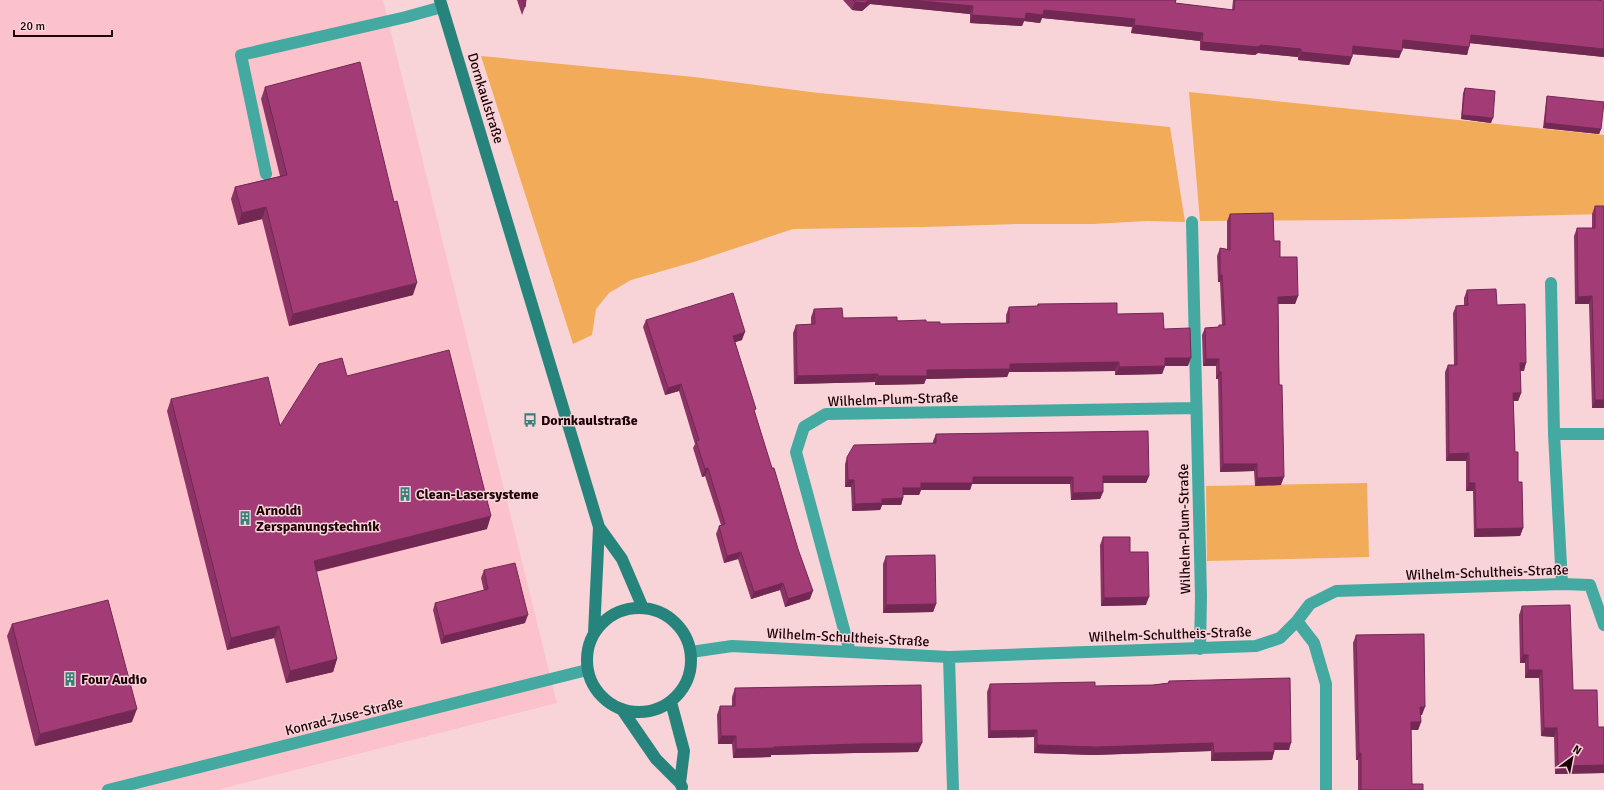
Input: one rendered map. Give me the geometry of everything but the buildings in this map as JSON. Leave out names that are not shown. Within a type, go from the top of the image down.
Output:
[{"type":"street","points":[[266,174],[241,55],[406,18],[441,4]]},
{"type":"street","name":"Dornkaulstraße","points":[[441,4],[599,527],[622,559],[643,608]]},
{"type":"street","name":"Wilhelm-Plum-Straße","points":[[1192,222],[1200,649]]},
{"type":"street","points":[[1551,283],[1554,434],[1562,584]]},
{"type":"street","name":"Wilhelm-Plum-Straße","points":[[850,652],[796,452],[804,427],[826,414],[1196,408]]},
{"type":"street","points":[[1554,434],[1604,434]]},
{"type":"street","name":"Dornkaulstraße","points":[[594,633],[599,527]]},
{"type":"street","name":"Wilhelm-Schultheis-Straße","points":[[691,652],[732,646],[949,657],[1256,646],[1280,638],[1297,621],[1310,604],[1336,592],[1562,584],[1590,585],[1604,625]]},
{"type":"street","points":[[643,608],[660,612],[674,622],[685,636],[691,652],[690,671],[684,688],[671,702],[657,710],[640,713],[623,711],[607,702],[594,688],[587,670],[586,658],[588,645],[594,633],[603,622],[615,613],[629,609],[643,608]]},
{"type":"street","points":[[1297,621],[1314,643],[1326,684],[1326,790]]},
{"type":"street","points":[[949,657],[952,790]]},
{"type":"street","name":"Konrad-Zuse-Straße","points":[[108,790],[587,670]]},
{"type":"street","points":[[671,702],[684,751],[681,786]]},
{"type":"street","points":[[623,711],[656,759],[681,786]]},
{"type":"shaded area","points":[[0,0],[383,0],[557,703],[217,790],[0,790]]},
{"type":"shaded area","points":[[481,56],[694,77],[819,93],[1170,127],[1185,222],[1147,221],[1093,224],[1019,224],[793,229],[697,261],[631,280],[609,293],[596,309],[592,335],[573,344]]},
{"type":"shaded area","points":[[1189,92],[1604,135],[1604,214],[1362,220],[1200,221]]},
{"type":"shaded area","points":[[1367,483],[1369,557],[1207,561],[1206,486]]},
{"type":"place","name":"Dornkaulstraße","points":[[530,420]]},
{"type":"place","name":"Clean-Lasersysteme","points":[[405,494]]},
{"type":"place","name":"Arnoldi Zerspanungstechnik","points":[[245,518]]},
{"type":"place","name":"Four Audio","points":[[70,679]]}]
